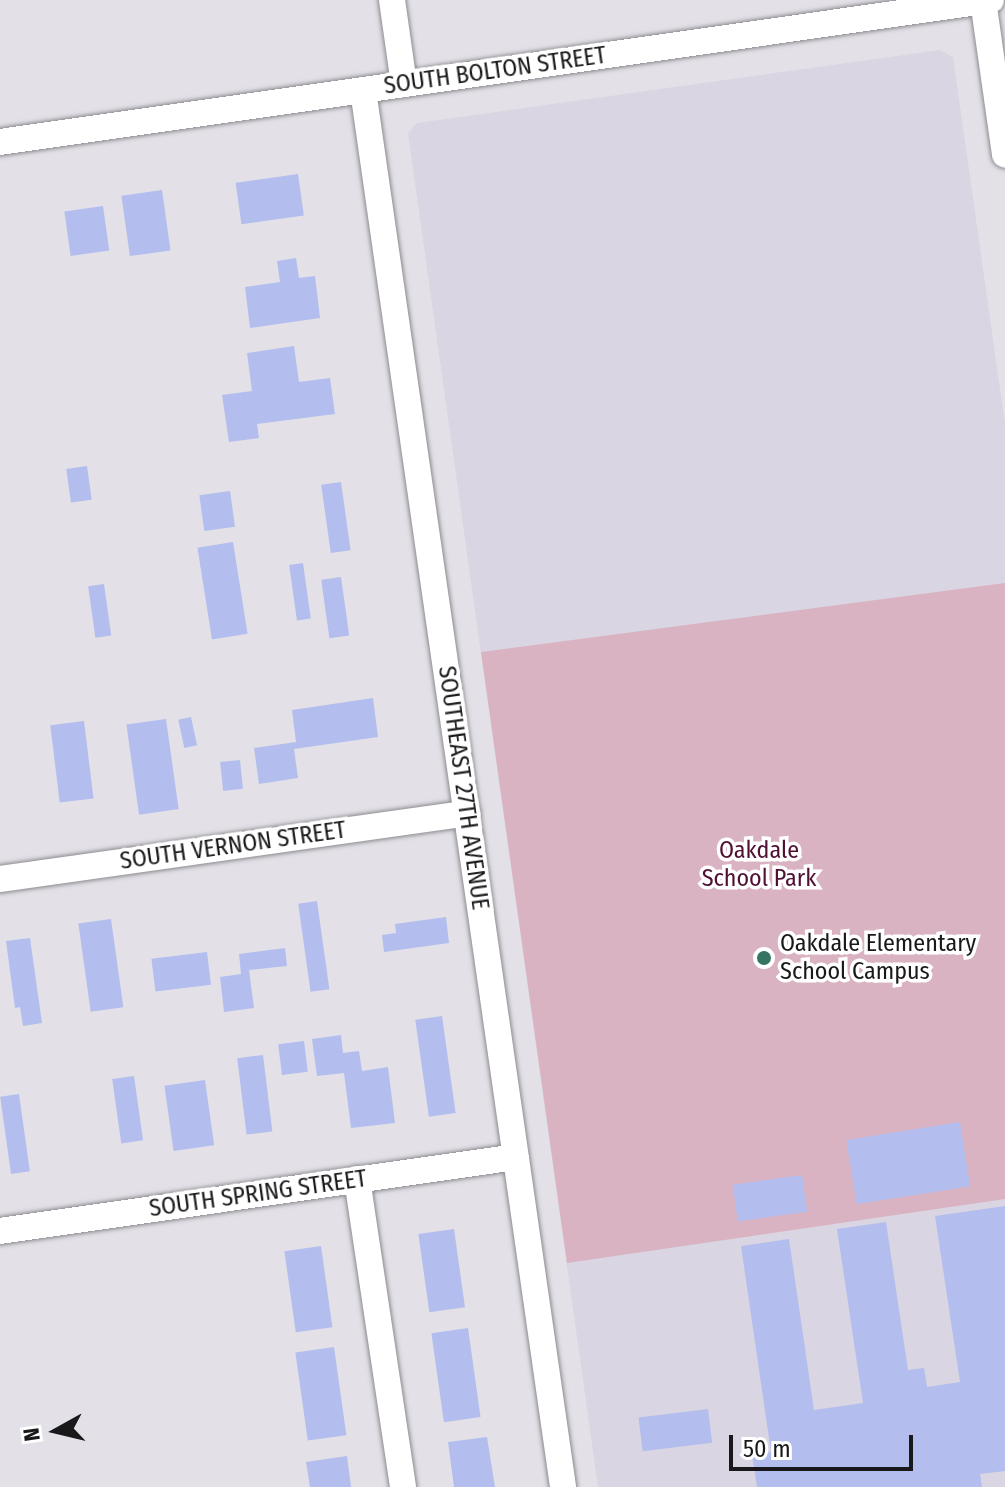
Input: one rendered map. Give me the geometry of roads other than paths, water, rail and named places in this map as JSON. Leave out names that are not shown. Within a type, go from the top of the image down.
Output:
[{"type":"street","points":[[392,0],[404,84]]},
{"type":"street","points":[[986,0],[1005,154]]},
{"type":"street","name":"SOUTH BOLTON STREET","points":[[0,142],[986,0]]},
{"type":"street","name":"SOUTHEAST 27TH AVENUE","points":[[363,90],[563,1487]]},
{"type":"street","name":"SOUTH VERNON STREET","points":[[0,879],[467,813]]},
{"type":"street","name":"SOUTH SPRING STREET","points":[[0,1231],[516,1157]]},
{"type":"street","points":[[357,1179],[403,1487]]},
{"type":"place","name":"Oakdale Elementary School Campus","points":[[764,958]]},
{"type":"park label","name":"Oakdale School Park","points":[[759,865]]}]
